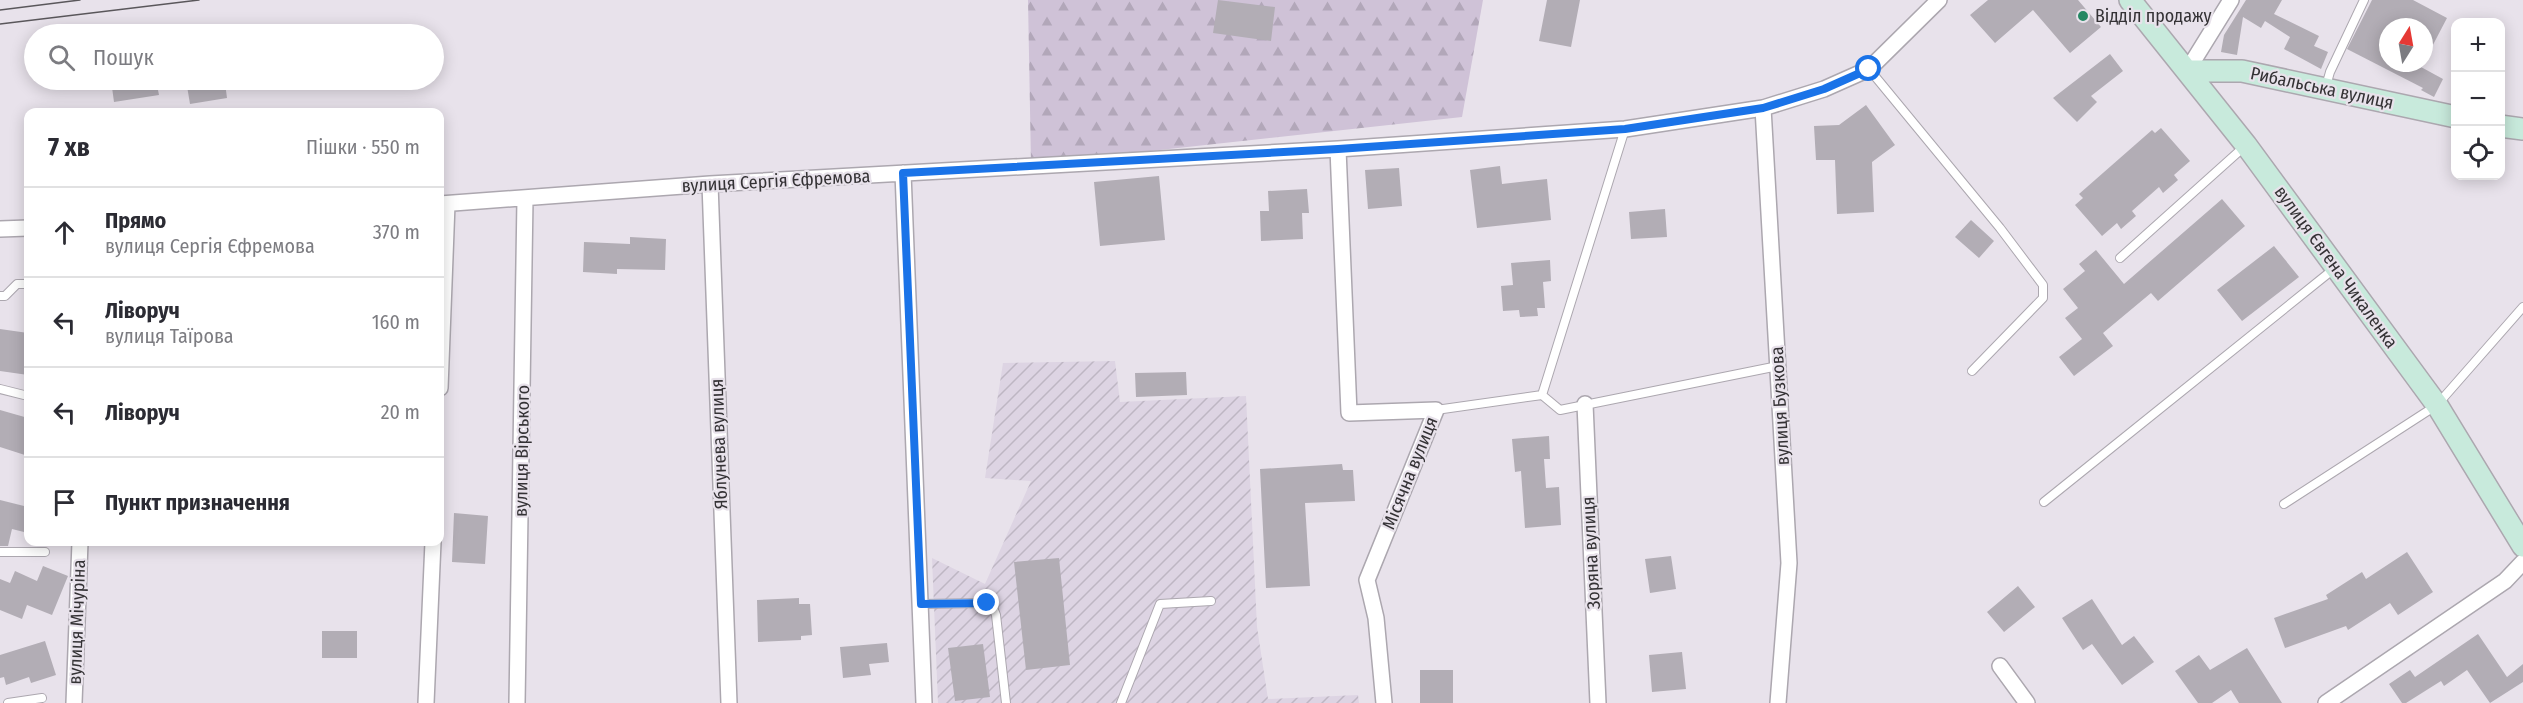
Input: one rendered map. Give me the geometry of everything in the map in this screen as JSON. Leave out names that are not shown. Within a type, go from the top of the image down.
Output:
[{"type":"street","name":"вулиця Сергія Єфремова","points":[[444,204],[710,184],[1338,149],[1625,129],[1763,108],[1824,89],[1869,69],[1939,0]]},
{"type":"street","name":"вулиця Євгена Чикаленка","points":[[2130,0],[2246,145],[2437,405],[2523,546]]},
{"type":"street","points":[[2187,71],[2230,0]]},
{"type":"street","name":"Рибальська вулиця","points":[[2187,71],[2242,71],[2451,116]]},
{"type":"street","name":"вулиця Бузкова","points":[[1763,108],[1789,563],[1778,703]]},
{"type":"street","points":[[2505,127],[2523,129]]},
{"type":"street","name":"Місячна вулиця","points":[[1338,149],[1349,413],[1436,410],[1366,580],[1376,618],[1384,703]]},
{"type":"street","points":[[903,173],[924,703]]},
{"type":"street","name":"Яблунева вулиця","points":[[710,184],[729,703]]},
{"type":"street","name":"вулиця Вірського","points":[[517,703],[525,199]]},
{"type":"street","points":[[0,229],[24,228]]},
{"type":"street","name":"Зоряна вулиця","points":[[1585,404],[1598,703]]},
{"type":"street","name":"вулиця Мічуріна","points":[[74,703],[80,546]]},
{"type":"street","points":[[426,703],[433,546]]},
{"type":"street","points":[[2326,703],[2505,581],[2523,562]]},
{"type":"street","points":[[2000,666],[2027,703]]},
{"type":"lane","points":[[2325,89],[2330,72],[2364,0]]},
{"type":"lane","points":[[1869,69],[2000,228],[2043,285],[2043,298],[1972,370]]},
{"type":"lane","points":[[1542,395],[1625,129]]},
{"type":"lane","points":[[2120,258],[2246,145]]},
{"type":"lane","points":[[2044,502],[2336,267]]},
{"type":"lane","points":[[0,296],[4,296],[17,284],[24,284]]},
{"type":"lane","points":[[2284,504],[2437,405],[2523,307]]},
{"type":"lane","points":[[1436,410],[1542,395],[1560,410],[1778,366]]},
{"type":"lane","points":[[0,389],[24,395]]},
{"type":"lane","points":[[0,552],[45,552]]},
{"type":"lane","points":[[1121,703],[1160,604],[1211,601]]},
{"type":"lane","points":[[921,604],[981,603],[992,605],[996,615],[1006,703]]},
{"type":"lane","points":[[8,703],[42,698]]},
{"type":"shaded area","points":[[1115,361],[1120,402],[1246,396],[1257,627],[1268,699],[1358,695],[1359,703],[938,703],[932,558],[985,584],[1031,481],[985,478],[1003,363]]},
{"type":"green space","points":[[1028,0],[1483,0],[1462,117],[1031,164]]},
{"type":"building","points":[[1218,0],[1275,7],[1271,41],[1213,33]]},
{"type":"building","points":[[1547,0],[1580,0],[1571,47],[1539,41]]},
{"type":"building","points":[[1988,0],[2078,0],[2101,27],[2070,53],[2033,10],[1995,43],[1970,15]]},
{"type":"building","points":[[2246,0],[2282,0],[2274,14],[2319,36],[2314,46],[2328,52],[2321,69],[2284,49],[2290,37],[2265,21],[2261,28],[2243,17],[2237,55],[2221,52],[2224,35]]},
{"type":"building","points":[[2372,0],[2413,0],[2447,18],[2433,45],[2433,18],[2379,18],[2379,65],[2347,49]]},
{"type":"building","points":[[2110,54],[2123,71],[2091,96],[2097,102],[2077,122],[2053,98]]},
{"type":"building","points":[[2392,72],[2430,72],[2443,79],[2434,97],[2421,90],[2423,88]]},
{"type":"building","points":[[112,90],[158,90],[159,95],[114,102]]},
{"type":"building","points":[[188,90],[226,90],[227,98],[190,104]]},
{"type":"building","points":[[1866,105],[1895,145],[1872,162],[1874,212],[1837,214],[1835,160],[1816,160],[1814,126],[1839,125]]},
{"type":"building","points":[[2161,128],[2190,161],[2174,175],[2178,180],[2163,193],[2159,187],[2132,211],[2136,216],[2121,229],[2117,223],[2102,236],[2075,205],[2083,198],[2079,194],[2152,130],[2155,133]]},
{"type":"building","points":[[1500,166],[1502,184],[1547,179],[1551,220],[1477,228],[1470,170]]},
{"type":"building","points":[[1399,168],[1402,206],[1368,209],[1365,170]]},
{"type":"building","points":[[1159,176],[1165,240],[1100,246],[1094,182]]},
{"type":"building","points":[[1307,189],[1309,213],[1302,213],[1303,239],[1261,241],[1260,211],[1269,211],[1268,191]]},
{"type":"building","points":[[2222,199],[2245,226],[2158,301],[2151,293],[2103,333],[2113,346],[2074,376],[2059,357],[2082,339],[2065,318],[2078,308],[2063,289],[2085,271],[2079,264],[2096,250],[2124,284]]},
{"type":"building","points":[[1665,209],[1667,237],[1631,239],[1629,212]]},
{"type":"building","points":[[1971,220],[1994,241],[1979,258],[1955,237]]},
{"type":"building","points":[[630,237],[666,239],[665,270],[617,269],[617,274],[583,272],[584,242],[630,244]]},
{"type":"building","points":[[2274,246],[2299,277],[2242,321],[2217,290]]},
{"type":"building","points":[[1550,260],[1551,281],[1543,282],[1545,308],[1537,308],[1538,316],[1520,317],[1519,310],[1503,311],[1501,286],[1513,285],[1511,263]]},
{"type":"building","points":[[0,329],[24,332],[24,374],[0,371]]},
{"type":"building","points":[[1186,372],[1187,395],[1136,397],[1135,373]]},
{"type":"building","points":[[0,410],[24,417],[24,455],[0,447]]},
{"type":"building","points":[[1549,436],[1550,459],[1544,459],[1546,488],[1559,487],[1561,525],[1525,528],[1521,471],[1515,472],[1512,439]]},
{"type":"building","points":[[1342,464],[1343,470],[1353,470],[1355,501],[1305,503],[1310,586],[1266,588],[1260,469]]},
{"type":"building","points":[[0,500],[24,506],[24,532],[12,529],[8,546],[0,546]]},
{"type":"building","points":[[454,513],[488,516],[485,564],[452,562]]},
{"type":"building","points":[[2407,552],[2433,592],[2398,615],[2390,603],[2348,630],[2346,626],[2285,648],[2274,618],[2328,599],[2326,595],[2362,572],[2366,579]]},
{"type":"building","points":[[1671,556],[1676,589],[1650,593],[1645,559]]},
{"type":"building","points":[[1059,558],[1070,665],[1026,670],[1014,562]]},
{"type":"building","points":[[43,566],[68,576],[52,615],[27,605],[22,619],[0,610],[0,579],[10,583],[15,571],[37,581]]},
{"type":"building","points":[[2018,586],[2035,607],[2004,632],[1987,612]]},
{"type":"building","points":[[799,598],[799,604],[810,604],[812,635],[801,636],[801,640],[758,642],[757,600]]},
{"type":"building","points":[[2092,599],[2122,645],[2134,636],[2154,662],[2122,685],[2092,644],[2083,650],[2062,618]]},
{"type":"building","points":[[322,631],[357,631],[357,658],[322,658]]},
{"type":"building","points":[[2478,634],[2507,677],[2523,664],[2523,682],[2490,703],[2467,670],[2444,686],[2441,681],[2406,703],[2402,703],[2389,684],[2410,670],[2415,677]]},
{"type":"building","points":[[45,641],[56,675],[31,683],[29,677],[6,685],[4,677],[0,678],[0,655]]},
{"type":"building","points":[[887,643],[889,662],[869,664],[871,675],[843,678],[840,647]]},
{"type":"building","points":[[983,644],[990,697],[955,701],[948,648]]},
{"type":"building","points":[[2247,648],[2282,703],[2239,703],[2231,690],[2212,703],[2198,703],[2175,671],[2199,655],[2210,670]]},
{"type":"building","points":[[1682,652],[1686,689],[1652,692],[1649,655]]},
{"type":"building","points":[[1420,670],[1453,670],[1453,703],[1420,703]]},
{"type":"tram line","points":[[0,10],[80,0]]},
{"type":"tram line","points":[[0,24],[199,0]]},
{"type":"place","name":"Відділ продажу","points":[[2083,16]]},
{"type":"route","points":[[987,603],[921,604],[903,173],[1338,149],[1625,129],[1763,108],[1824,89],[1869,69]]}]
